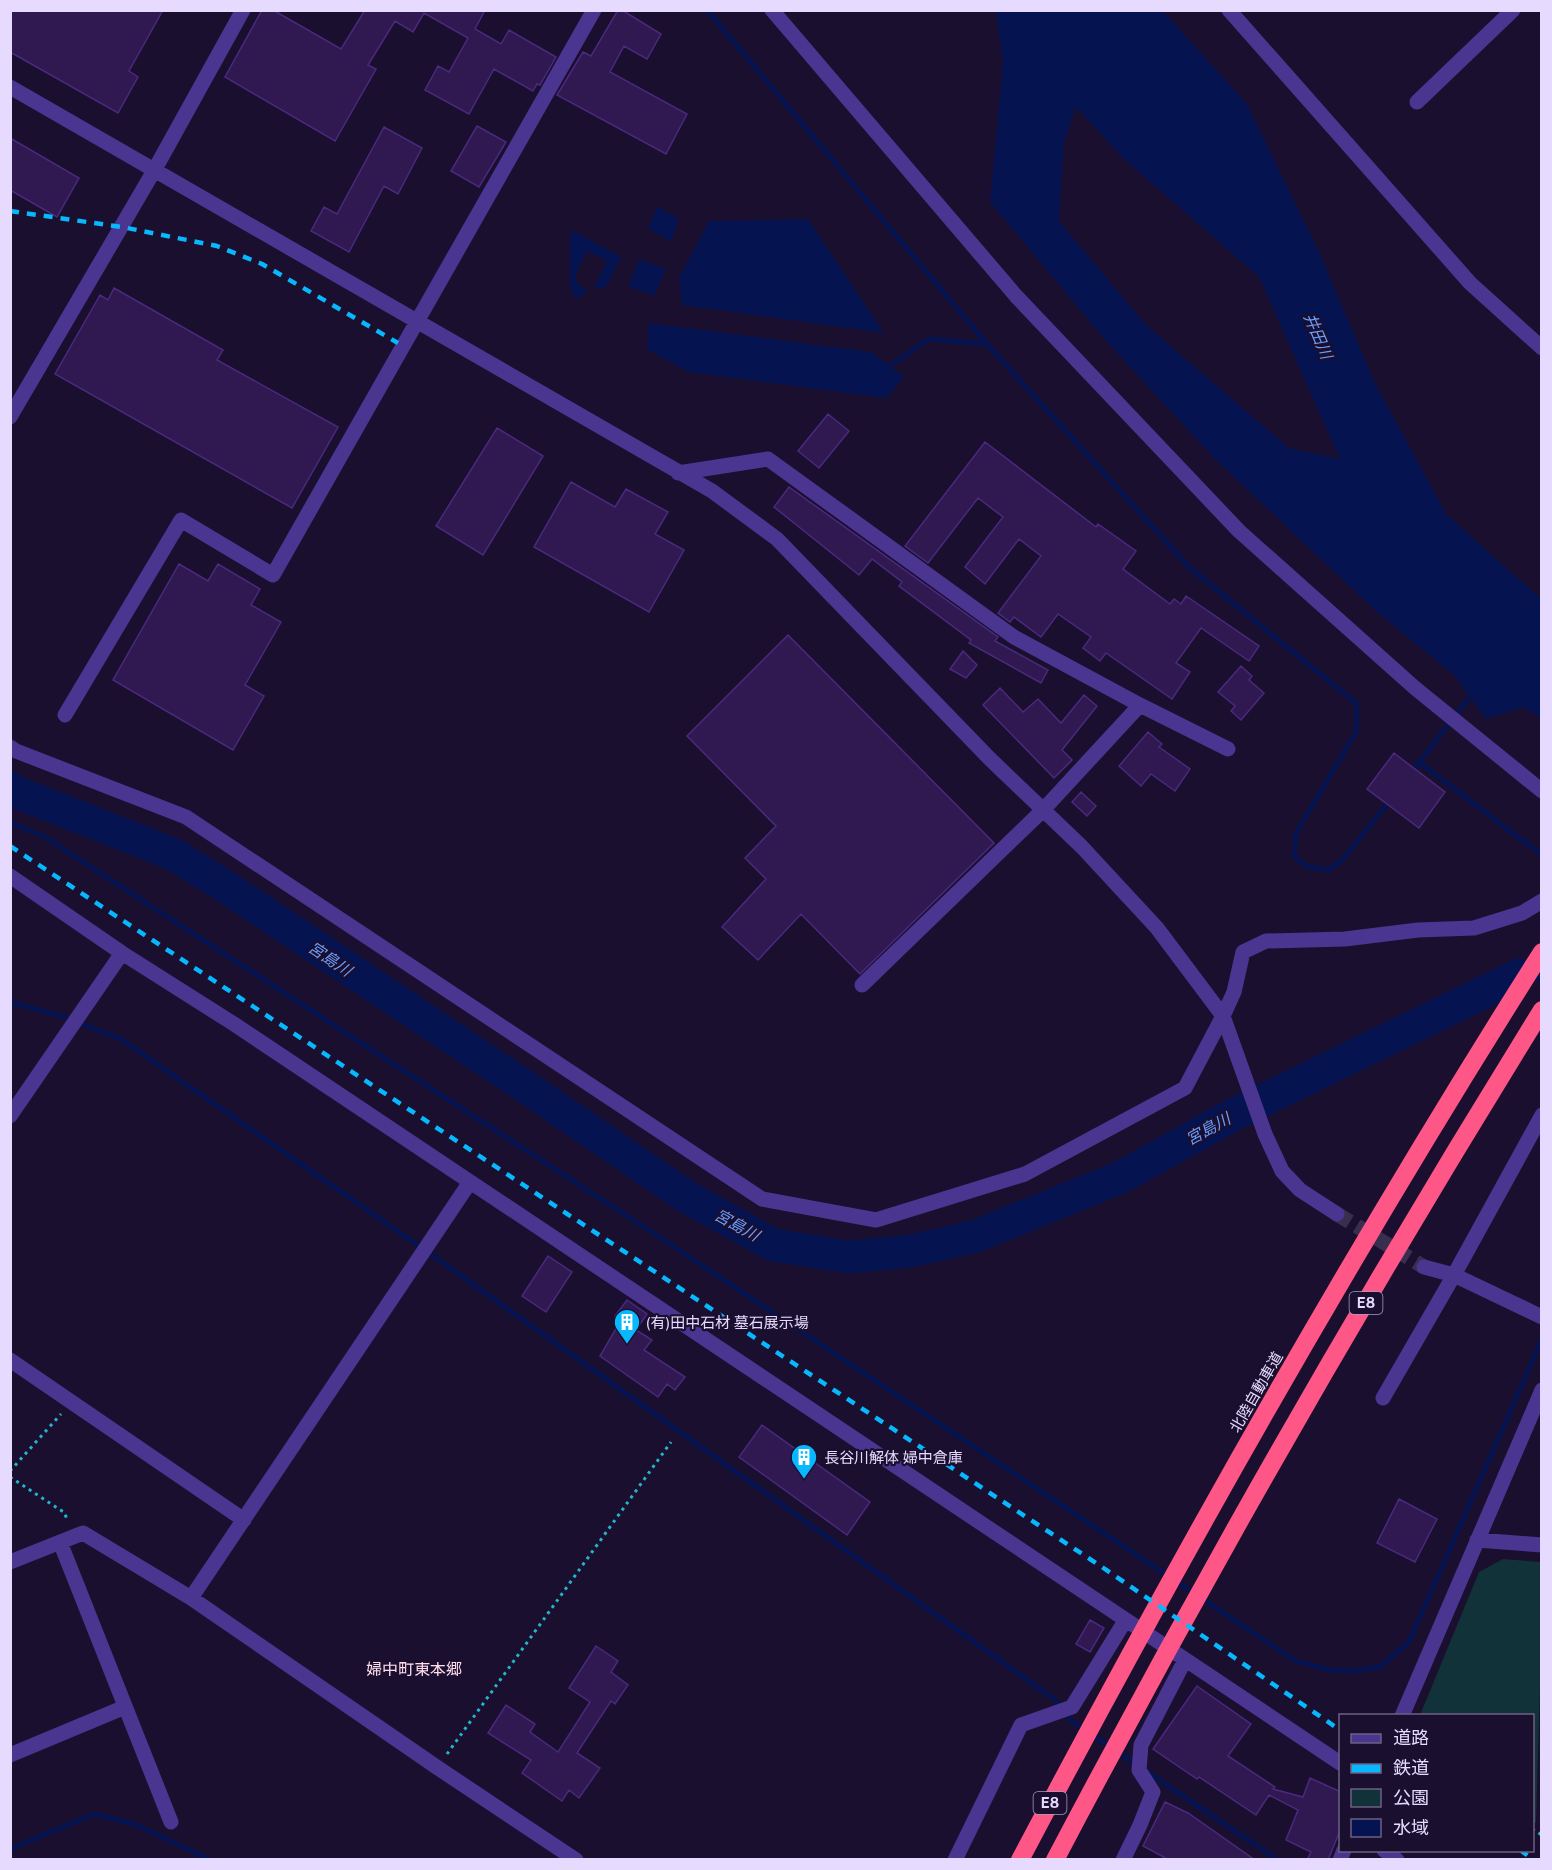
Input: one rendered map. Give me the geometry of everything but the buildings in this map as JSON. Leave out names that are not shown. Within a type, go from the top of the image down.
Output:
[{"type":"highway","name":"北陸自動車道","points":[[1020,1860],[1184,1556],[1279,1387],[1486,1040],[1542,952]]},
{"type":"highway","name":"E8","points":[[1055,1860],[1211,1572],[1306,1405],[1542,1010]]},
{"type":"street","points":[[10,417],[155,169],[243,10]]},
{"type":"street","points":[[65,715],[181,520],[273,575],[594,10]]},
{"type":"street","points":[[772,10],[1016,296],[1239,531],[1415,688],[1542,791]]},
{"type":"street","points":[[1229,10],[1470,283],[1542,348]]},
{"type":"street","points":[[1417,102],[1513,10]]},
{"type":"street","points":[[10,87],[712,491],[777,539],[990,759],[1082,847],[1157,928],[1223,1016],[1265,1134],[1282,1171],[1300,1190],[1336,1214]]},
{"type":"street","points":[[678,473],[768,459],[1014,637],[1140,705],[1228,749]]},
{"type":"street","points":[[862,986],[1043,810],[1140,705]]},
{"type":"street","points":[[10,747],[186,817],[762,1199],[876,1220],[1025,1174],[1185,1088],[1234,992],[1243,952],[1266,941],[1345,939],[1418,930],[1474,928],[1522,912],[1542,901]]},
{"type":"street","points":[[10,876],[1339,1762]]},
{"type":"street","points":[[10,1116],[122,952]]},
{"type":"street","points":[[1383,1398],[1542,1115]]},
{"type":"street","points":[[192,1598],[470,1182]]},
{"type":"street","points":[[1424,1267],[1454,1275],[1542,1317]]},
{"type":"street","points":[[10,1359],[244,1520]]},
{"type":"street","points":[[1403,1714],[1542,1390]]},
{"type":"street","points":[[10,1562],[83,1533],[192,1598],[576,1860]]},
{"type":"street","points":[[67,1540],[125,1707],[171,1822]]},
{"type":"street","points":[[1477,1540],[1542,1545]]},
{"type":"street","points":[[955,1860],[1021,1725],[1072,1707],[1125,1621]]},
{"type":"street","points":[[1123,1860],[1153,1792],[1139,1770],[1141,1745],[1185,1660]]},
{"type":"street","points":[[10,1755],[125,1707]]},
{"type":"path","points":[[10,1471],[72,1402]]},
{"type":"path","points":[[438,1768],[671,1442]]},
{"type":"path","points":[[10,1477],[64,1513],[67,1540]]},
{"type":"green space","points":[[1503,1559],[1541,1562],[1536,1823],[1534,1822],[1534,1714],[1420,1714],[1479,1572]]},
{"type":"water","name":"井田川","points":[[996,11],[1163,11],[1247,104],[1319,252],[1374,381],[1446,514],[1541,599],[1541,718],[1523,707],[1486,719],[1454,675],[1378,613],[1215,459],[1107,342],[990,202],[1003,65]],"holes":[[[1076,107],[1122,157],[1259,277],[1340,459],[1289,448],[1146,325],[1059,221],[1064,142]]]},
{"type":"water","points":[[657,207],[679,219],[671,242],[648,228]]},
{"type":"water","points":[[808,219],[884,333],[682,305],[679,278],[709,221]]},
{"type":"water","points":[[574,231],[621,257],[606,287],[593,289],[607,261],[587,251],[575,276],[579,285],[587,289],[581,297],[574,297],[570,286],[570,235]]},
{"type":"water","points":[[639,259],[666,269],[654,296],[628,286]]},
{"type":"water","points":[[649,323],[871,352],[904,377],[886,398],[688,372],[647,349]]},
{"type":"waterway","points":[[707,10],[987,344],[1189,567],[1357,704],[1356,732],[1296,833],[1294,856],[1307,867],[1329,870],[1344,858],[1391,799]]},
{"type":"waterway","points":[[889,366],[929,339],[987,344]]},
{"type":"waterway","points":[[1411,773],[1469,698]]},
{"type":"waterway","points":[[1419,762],[1542,854]]},
{"type":"waterway","name":"宮島川","points":[[10,788],[173,854],[523,1085],[687,1197],[773,1245],[849,1257],[911,1251],[976,1236],[1121,1177],[1231,1116],[1519,975]]},
{"type":"waterway","points":[[10,826],[14,824],[45,837],[670,1244],[1296,1661],[1330,1670],[1352,1671],[1380,1667],[1409,1642],[1542,1339]]},
{"type":"waterway","points":[[1529,977],[1542,979]]},
{"type":"waterway","points":[[10,1002],[64,1017],[121,1039],[435,1257],[1054,1699],[1069,1719],[1278,1860]]},
{"type":"waterway","points":[[10,1849],[94,1814],[134,1824],[211,1860]]},
{"type":"tunnel","points":[[1337,1214],[1424,1267]]},
{"type":"railway","points":[[10,211],[122,227],[217,246],[262,264],[398,343]]},
{"type":"railway","points":[[10,846],[1102,1567],[1339,1729]]},
{"type":"railway","points":[[1523,1852],[1534,1860]]},
{"type":"place","name":"(有)田中石材 墓石展示場","points":[[627,1345]]},
{"type":"place","name":"長谷川解体 婦中倉庫","points":[[804,1480]]},
{"type":"district","name":"婦中町東本郷","points":[[414,1669]]}]
